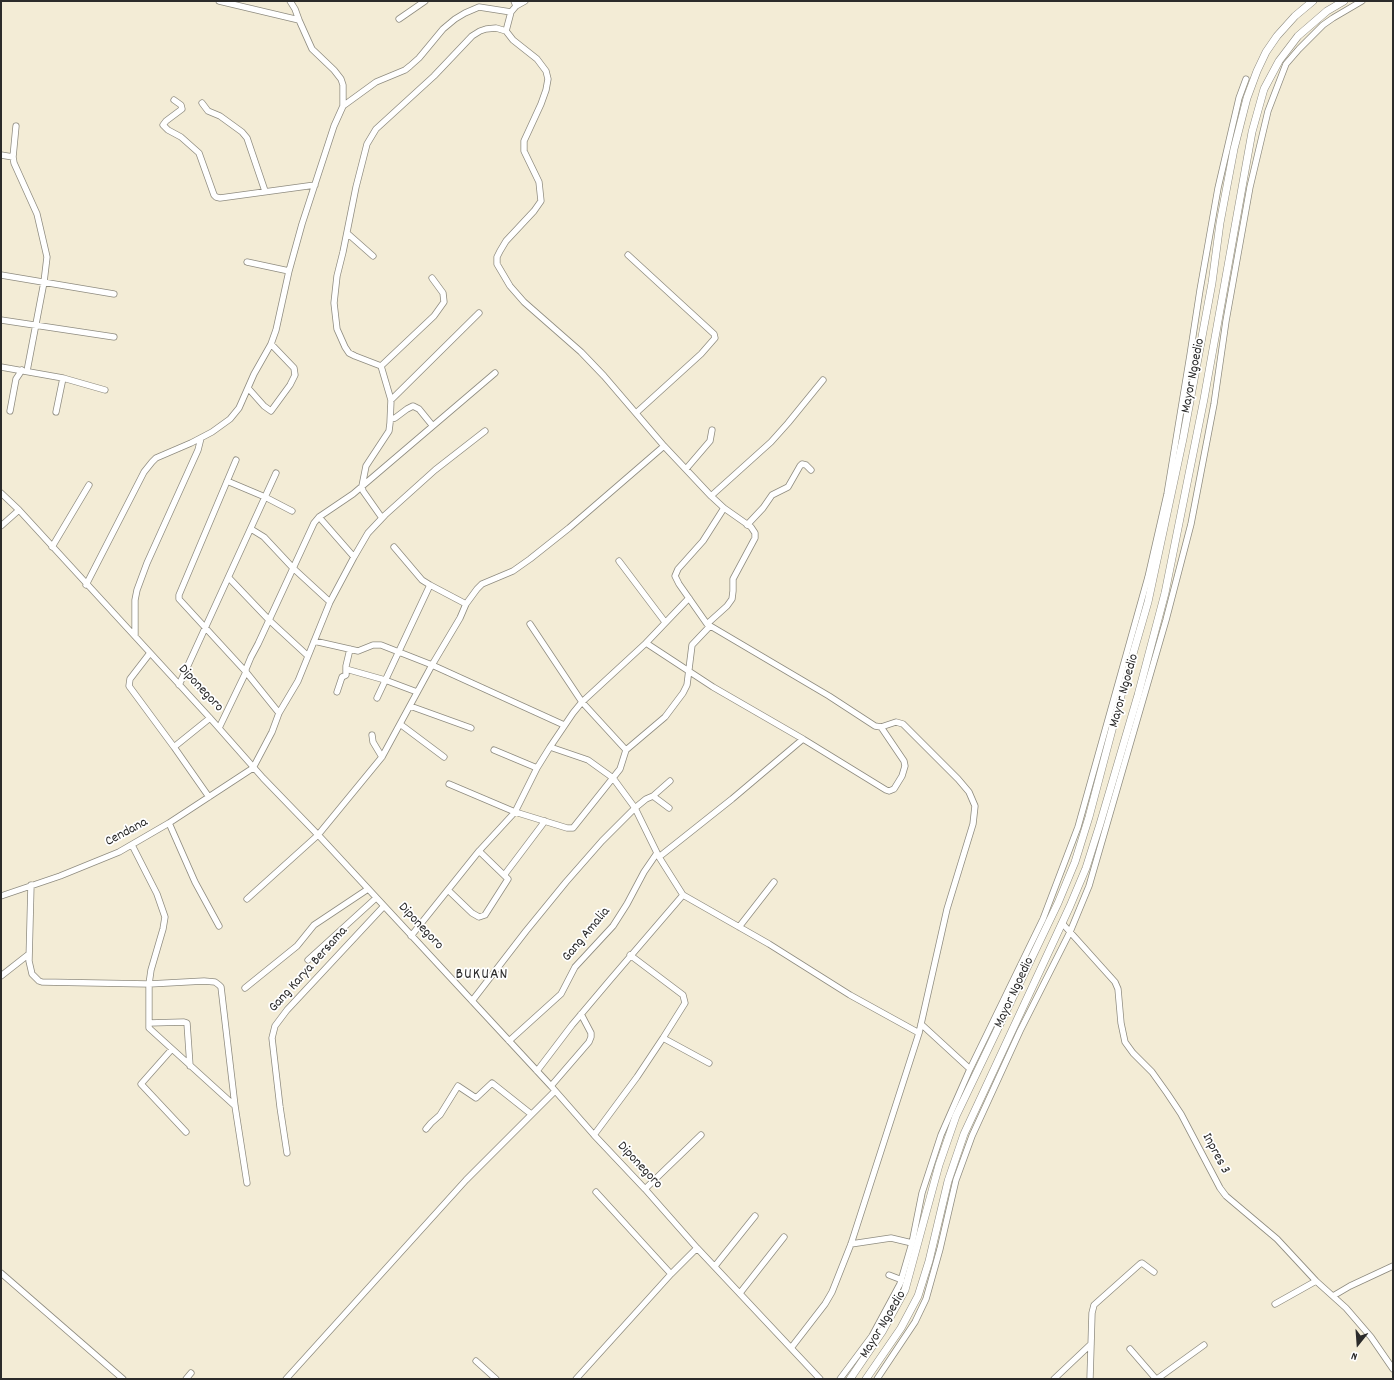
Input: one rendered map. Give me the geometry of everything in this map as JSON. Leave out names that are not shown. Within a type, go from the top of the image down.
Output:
[{"type":"street","points":[[219,1],[299,20]]},
{"type":"street","points":[[86,585],[148,467],[156,458],[201,438],[230,419],[239,408],[272,344],[289,271],[334,126],[343,106],[341,79],[334,70],[312,49],[297,12],[290,1]]},
{"type":"street","points":[[399,19],[425,1]]},
{"type":"street","points":[[506,31],[511,12],[515,4],[525,1]]},
{"type":"street","name":"Mayor Ngoedio","points":[[850,1379],[882,1332],[905,1290],[938,1165],[956,1116],[1064,889],[1075,862],[1089,817],[1122,692],[1148,602],[1183,439],[1212,283],[1220,223],[1234,149],[1247,98],[1263,59],[1276,36],[1295,16],[1313,1]]},
{"type":"street","name":"Mayor Ngoedio","points":[[866,1379],[901,1328],[918,1296],[929,1261],[948,1181],[964,1134],[1062,923],[1086,868],[1100,824],[1163,605],[1202,406],[1244,171],[1258,109],[1271,75],[1287,50],[1311,24],[1327,11],[1344,1]]},
{"type":"street","points":[[877,1379],[915,1322],[926,1299],[940,1249],[956,1180],[972,1136],[1020,1031],[1070,932],[1089,886],[1166,620],[1191,524],[1214,404],[1226,321],[1249,194],[1268,111],[1286,64],[1323,26],[1333,18],[1362,1]]},
{"type":"street","points":[[343,106],[376,82],[405,70],[419,58],[443,29],[465,13],[479,7],[511,12]]},
{"type":"street","points":[[381,366],[358,358],[349,353],[342,342],[337,329],[334,303],[337,276],[367,144],[376,129],[429,81],[472,36],[486,29],[496,28],[506,31],[513,40],[536,59],[546,71],[548,79],[541,104],[524,141],[524,151],[540,182],[541,201],[500,251],[497,257],[497,264],[510,286],[524,302],[581,352],[604,376],[664,446],[711,496],[754,531],[755,538],[734,576],[732,599],[692,645],[689,672],[685,689],[673,708],[626,750],[622,767],[572,828],[567,828],[516,812],[449,784]]},
{"type":"street","points":[[840,1379],[872,1336],[911,1242],[922,1193],[941,1135],[970,1070],[1043,919],[1078,827],[1148,577],[1168,486],[1218,188],[1239,98],[1246,79]]},
{"type":"street","points":[[174,100],[181,105],[182,109],[163,125],[168,130],[181,136],[199,153],[214,195],[220,198],[315,185]]},
{"type":"street","points":[[202,103],[208,111],[220,116],[228,124],[242,132],[247,138],[265,191]]},
{"type":"street","points":[[10,411],[16,379],[24,371],[47,265],[46,246],[37,214],[16,168],[13,157],[16,126]]},
{"type":"street","points":[[1,155],[13,157]]},
{"type":"street","points":[[347,233],[374,256]]},
{"type":"street","points":[[628,256],[714,334],[716,338],[636,413]]},
{"type":"street","points":[[247,262],[289,271]]},
{"type":"street","points":[[1,275],[114,294]]},
{"type":"street","points":[[381,366],[434,316],[444,302],[443,293],[432,278]]},
{"type":"street","points":[[391,400],[479,313]]},
{"type":"street","points":[[1,320],[114,337]]},
{"type":"street","points":[[248,388],[264,406],[271,411],[290,385],[295,375],[294,368],[272,344]]},
{"type":"street","points":[[381,366],[391,400],[390,427],[387,435],[366,466],[362,486],[363,491],[382,518]]},
{"type":"street","points":[[1,367],[63,378],[105,390]]},
{"type":"street","points":[[220,728],[246,672],[249,661],[312,525],[320,517],[353,494],[432,425],[495,373]]},
{"type":"street","points":[[56,412],[63,378]]},
{"type":"street","points":[[711,496],[771,442],[823,380]]},
{"type":"street","points":[[391,419],[396,418],[407,409],[414,406],[419,409],[432,425]]},
{"type":"street","points":[[686,469],[710,441],[712,430]]},
{"type":"street","points":[[253,768],[272,732],[279,713],[298,681],[330,602],[368,533],[382,518],[435,470],[485,431]]},
{"type":"street","points":[[135,636],[135,600],[137,590],[147,563],[198,450],[201,438]]},
{"type":"street","points":[[247,899],[318,835],[382,757],[432,665],[460,618],[466,604],[477,589],[482,584],[513,571],[530,559],[570,528],[664,446]]},
{"type":"street","points":[[236,460],[178,597],[205,629],[246,672],[279,713]]},
{"type":"street","points":[[747,525],[763,508],[772,495],[788,487],[802,464],[806,465],[811,470]]},
{"type":"street","points":[[180,685],[276,473]]},
{"type":"street","points":[[227,481],[292,510]]},
{"type":"street","points":[[52,547],[89,484]]},
{"type":"street","name":"Diponegoro","points":[[1,493],[19,510],[86,585],[220,728],[253,768],[318,835],[553,1088],[697,1248],[820,1379]]},
{"type":"street","points":[[724,508],[700,544],[675,574],[675,578],[708,625],[829,696],[875,726],[881,727],[896,722],[906,726],[962,783],[969,792],[975,806],[973,824],[947,909],[919,1033],[851,1244],[832,1292],[791,1348]]},
{"type":"street","points":[[1,526],[19,510]]},
{"type":"street","points":[[320,517],[354,556]]},
{"type":"street","points":[[251,529],[264,537],[293,568],[330,602]]},
{"type":"street","points":[[394,547],[422,580],[466,604]]},
{"type":"street","points":[[619,561],[665,622]]},
{"type":"street","points":[[229,578],[269,620],[308,656]]},
{"type":"street","points":[[377,698],[430,585]]},
{"type":"street","points":[[411,936],[479,851],[516,812],[550,747],[564,725],[582,702],[646,643],[689,598]]},
{"type":"street","points":[[530,624],[582,702],[626,750]]},
{"type":"street","points":[[314,641],[350,649],[362,650],[377,644],[432,665],[564,725]]},
{"type":"street","points":[[646,643],[713,687],[803,738],[886,790],[892,790],[898,784],[905,766],[904,761],[881,727]]},
{"type":"street","points":[[337,692],[342,677],[346,675],[346,666],[350,649]]},
{"type":"street","points":[[150,653],[130,679],[128,684],[209,797]]},
{"type":"street","points":[[346,669],[385,680],[417,692]]},
{"type":"street","points":[[410,706],[471,728]]},
{"type":"street","points":[[174,747],[210,718]]},
{"type":"street","points":[[400,724],[444,757]]},
{"type":"street","points":[[372,734],[373,742],[382,757]]},
{"type":"street","name":"Gang Amalia","points":[[509,1041],[561,994],[575,967],[613,926],[644,872],[658,855],[738,794],[803,738]]},
{"type":"street","points":[[550,747],[588,760],[614,778],[635,808],[658,855],[683,895],[789,956],[850,996],[919,1033]]},
{"type":"street","points":[[494,750],[538,768]]},
{"type":"street","name":"Cendana","points":[[1,896],[60,876],[113,855],[169,823],[253,768]]},
{"type":"street","points":[[472,1001],[526,931],[602,841],[635,808],[670,782]]},
{"type":"street","points":[[653,796],[669,808]]},
{"type":"street","points":[[505,874],[545,821]]},
{"type":"street","points":[[169,823],[196,882],[219,926]]},
{"type":"street","points":[[132,845],[157,894],[165,917],[151,970],[149,984],[150,1029],[235,1106]]},
{"type":"street","points":[[448,890],[472,913],[479,917],[489,909],[508,881],[508,878],[479,851]]},
{"type":"street","points":[[740,927],[774,882]]},
{"type":"street","points":[[31,885],[29,954],[32,974],[39,981],[149,984],[204,981],[215,982],[219,985],[247,1183]]},
{"type":"street","points":[[245,988],[297,946],[314,925],[368,889]]},
{"type":"street","points":[[537,1071],[581,1014],[683,895]]},
{"type":"street","points":[[308,960],[376,898]]},
{"type":"street","name":"Gang Karya Bersama","points":[[287,1153],[272,1038],[275,1026],[287,1010],[384,906]]},
{"type":"street","name":"Inpres 3","points":[[1062,923],[1116,982],[1123,1036],[1128,1048],[1152,1072],[1167,1093],[1183,1118],[1220,1188],[1226,1196],[1276,1239],[1316,1281],[1346,1308],[1371,1337],[1393,1369]]},
{"type":"street","points":[[1,976],[29,954]]},
{"type":"street","points":[[594,1135],[637,1077],[685,1003],[684,997],[630,955]]},
{"type":"street","points":[[286,1379],[466,1180],[531,1114],[553,1088],[589,1042],[591,1037],[591,1033],[581,1014]]},
{"type":"street","points":[[149,1023],[187,1023],[190,1066]]},
{"type":"street","points":[[921,1024],[970,1070]]},
{"type":"street","points":[[663,1038],[709,1063]]},
{"type":"street","points":[[172,1049],[141,1084],[186,1132]]},
{"type":"street","points":[[426,1129],[430,1122],[440,1115],[458,1086],[476,1098],[492,1083],[531,1114]]},
{"type":"street","points":[[645,1189],[700,1135]]},
{"type":"street","points":[[596,1192],[671,1274]]},
{"type":"street","points":[[715,1266],[755,1216]]},
{"type":"street","points":[[740,1293],[784,1237]]},
{"type":"street","points":[[851,1244],[884,1238],[897,1238],[911,1242]]},
{"type":"street","points":[[576,1379],[671,1274],[697,1248]]},
{"type":"street","points":[[1090,1379],[1092,1314],[1094,1305],[1140,1264],[1142,1263],[1154,1272]]},
{"type":"street","points":[[1333,1296],[1350,1286],[1393,1266]]},
{"type":"street","points":[[1,1273],[123,1379]]},
{"type":"street","points":[[1275,1304],[1316,1281]]},
{"type":"street","points":[[905,1290],[918,1296]]},
{"type":"street","points":[[1054,1379],[1091,1344]]},
{"type":"street","points":[[1130,1349],[1156,1379],[1204,1345]]},
{"type":"street","points":[[476,1361],[496,1379]]},
{"type":"street","points":[[186,1379],[191,1373]]},
{"type":"district","name":"BUKUAN","points":[[482,976]]}]
